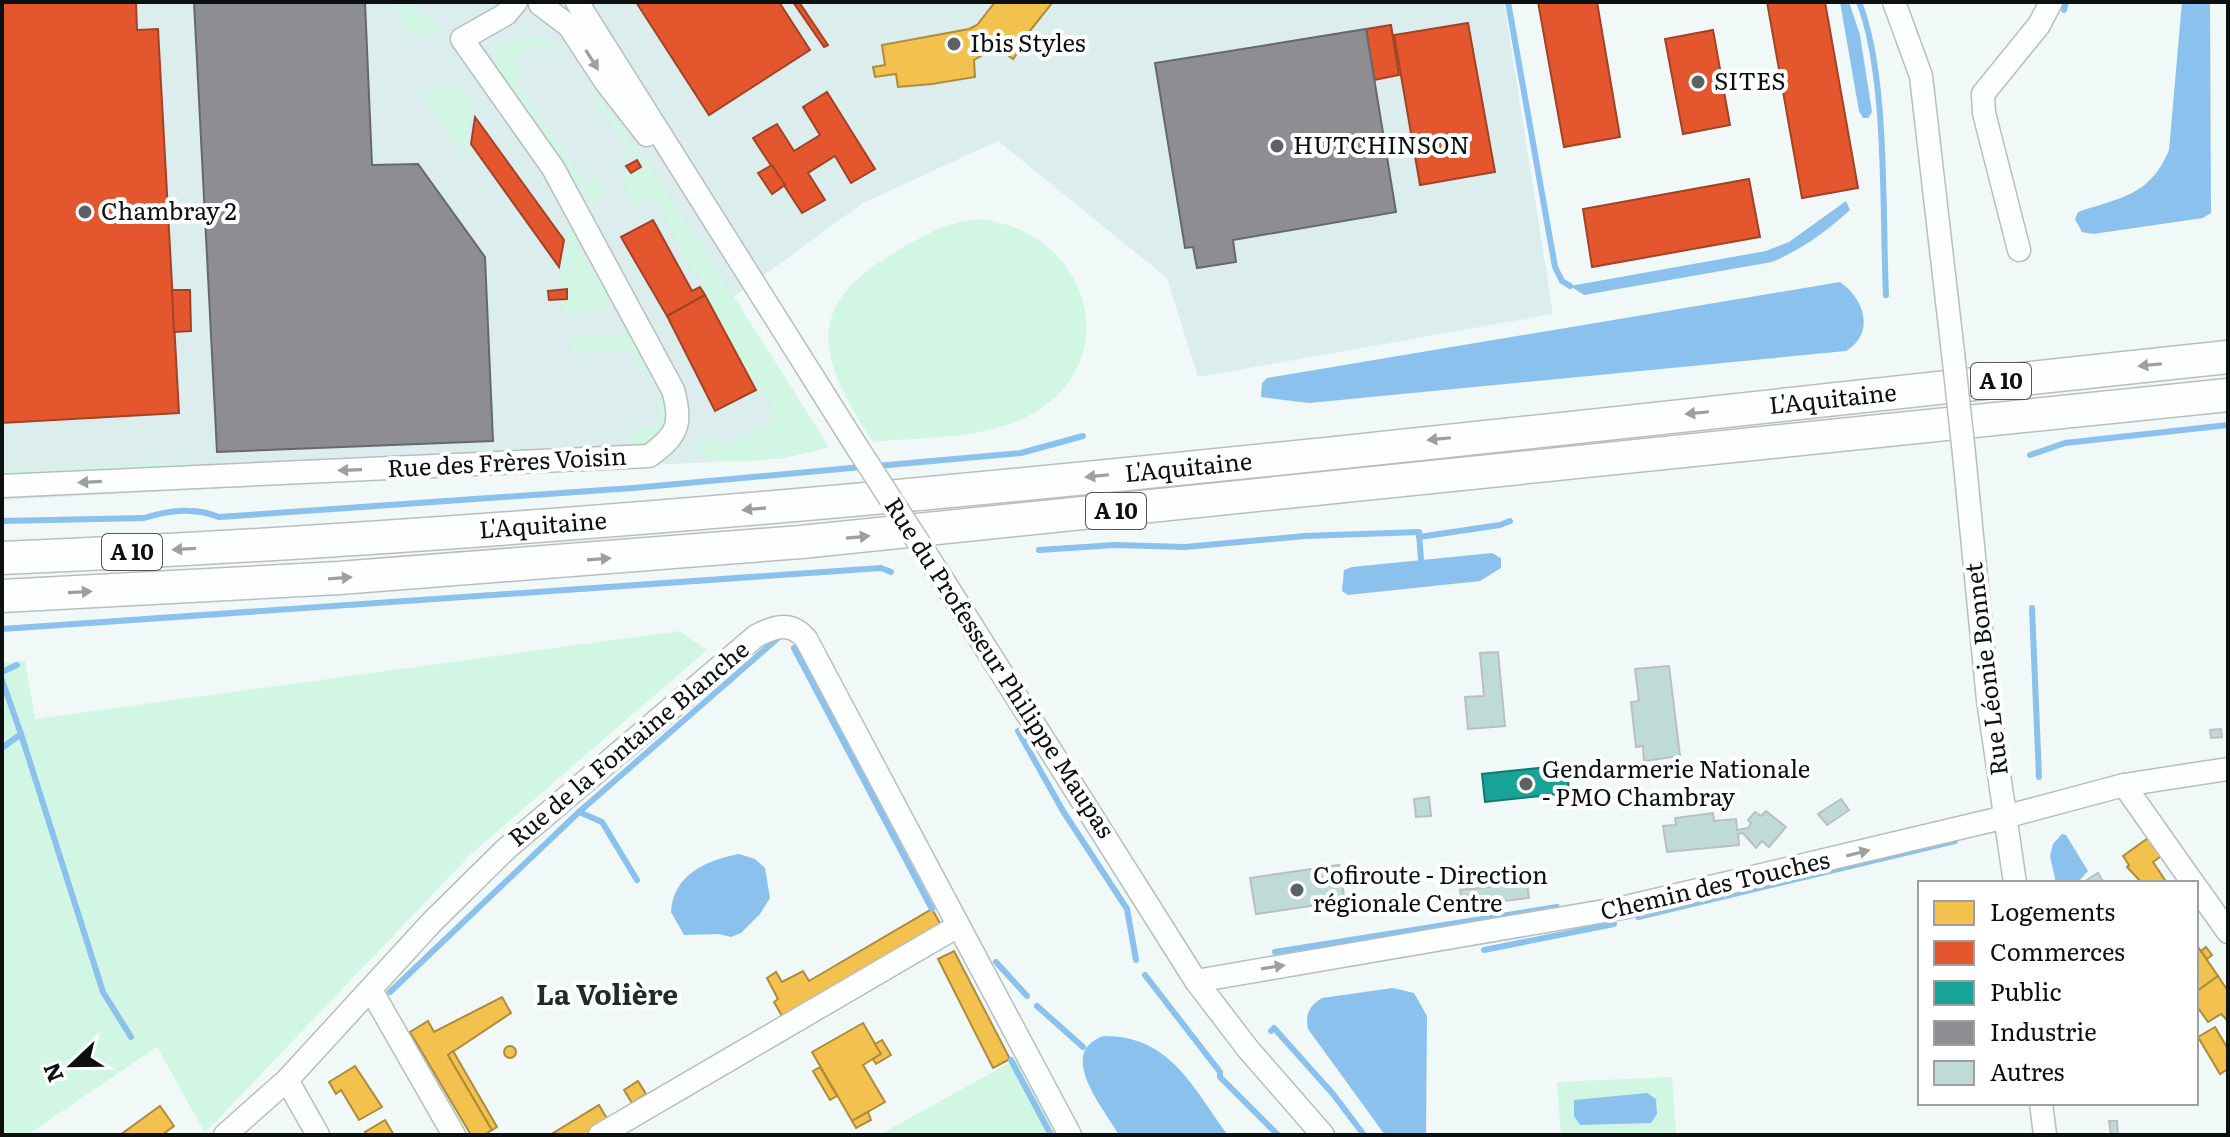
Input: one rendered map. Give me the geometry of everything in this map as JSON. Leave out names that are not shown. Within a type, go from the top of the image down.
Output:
[{"type":"highway","name":"L'Aquitaine","points":[[2,558],[367,538],[798,505],[2228,357]]},
{"type":"highway","name":"L'Aquitaine","points":[[2,596],[354,577],[786,544],[2228,395]]},
{"type":"street","name":"Rue des Frères Voisin","points":[[2,486],[649,456],[674,435],[678,422],[673,390],[589,228],[553,168],[462,39],[506,14],[516,2]]},
{"type":"street","name":"Rue du Professeur Philippe Maupas","points":[[577,2],[1196,981],[1248,1049],[1323,1135]]},
{"type":"street","name":"Rue Léonie Bonnet","points":[[1894,2],[1921,76],[1988,700],[2015,881]]},
{"type":"street","points":[[2019,250],[1984,113],[1983,94],[1992,78],[2039,25],[2051,2]]},
{"type":"street","name":"Rue du Professeur Philippe Maupas","points":[[541,3],[569,26],[605,81],[692,188]]},
{"type":"street","name":"Rue de la Fontaine Blanche","points":[[225,1135],[287,1080],[506,849],[756,636],[785,626],[798,629],[806,639],[1070,1135]]},
{"type":"street","name":"Chemin des Touches","points":[[1196,981],[1622,908],[2005,817],[2124,785],[2228,769]]},
{"type":"street","points":[[2124,785],[2192,881]]},
{"type":"street","points":[[2198,889],[2228,932]]},
{"type":"street","points":[[600,1135],[958,926]]},
{"type":"street","points":[[371,990],[454,1135]]},
{"type":"street","points":[[287,1080],[318,1135]]},
{"type":"street","points":[[2041,1105],[2045,1135]]},
{"type":"shaded area","points":[[2,2],[1504,2],[1553,314],[1198,377],[1167,278],[998,141],[863,203],[734,297],[829,447],[785,458],[2,500]]},
{"type":"green space","points":[[396,2],[409,2],[445,31],[420,38],[414,35],[403,24]]},
{"type":"green space","points":[[536,35],[555,46],[543,55],[535,44],[514,59],[523,72],[513,79],[587,185],[600,178],[601,197],[592,205],[495,70],[496,47],[520,36]]},
{"type":"green space","points":[[439,87],[464,91],[473,99],[466,157],[422,97],[427,90]]},
{"type":"green space","points":[[598,96],[656,175],[829,447],[779,458],[737,462],[704,456],[695,447],[701,439],[716,435],[722,446],[777,418],[762,388],[756,390],[700,287],[706,283],[687,265],[656,196],[634,206],[619,169],[626,166],[631,173],[641,167],[594,100]]},
{"type":"green space","points":[[979,219],[1017,228],[1047,247],[1070,272],[1083,301],[1086,332],[1079,363],[1061,392],[1030,415],[1012,423],[953,436],[873,442],[855,414],[832,363],[828,339],[832,317],[843,295],[863,274],[894,253],[945,227]]},
{"type":"green space","points":[[573,221],[579,232],[577,244],[597,281],[608,286],[609,295],[608,302],[599,310],[569,315],[562,310],[560,282],[569,224]]},
{"type":"green space","points":[[630,334],[655,378],[664,413],[657,433],[632,446],[632,428],[655,427],[660,409],[654,383],[635,363],[635,349],[572,352],[569,346],[575,338]]},
{"type":"green space","points":[[191,462],[187,468],[2,477],[2,471]]},
{"type":"green space","points":[[679,631],[707,650],[471,854],[205,1133],[157,1047],[27,1135],[2,1135],[2,663],[25,661],[35,719]]},
{"type":"green space","points":[[1018,1058],[1058,1135],[879,1135]]},
{"type":"green space","points":[[1672,1077],[1676,1133],[1561,1135],[1557,1082]]},
{"type":"water","points":[[1840,2],[1849,2],[1860,35],[1872,112],[1868,118],[1863,118],[1859,111]]},
{"type":"water","points":[[2182,2],[2210,2],[2211,213],[2203,218],[2093,234],[2082,232],[2075,219],[2078,212],[2121,198],[2143,186],[2153,177],[2169,150]]},
{"type":"water","points":[[1846,201],[1850,210],[1832,225],[1803,246],[1772,262],[1584,295],[1570,286],[1766,251],[1789,242]]},
{"type":"water","points":[[1840,282],[1856,298],[1863,316],[1861,335],[1846,351],[1309,403],[1261,397],[1262,383],[1267,378]]},
{"type":"water","points":[[1492,553],[1501,558],[1501,568],[1480,581],[1348,595],[1342,591],[1344,570],[1352,567]]},
{"type":"water","points":[[2062,834],[2066,835],[2088,871],[2079,881],[2056,881],[2050,856],[2053,844]]},
{"type":"water","points":[[739,854],[755,859],[765,868],[770,898],[760,914],[741,933],[731,937],[719,934],[684,935],[671,912],[678,888],[693,871],[715,860]]},
{"type":"water","points":[[1393,988],[1414,993],[1427,1016],[1426,1135],[1385,1135],[1308,1029],[1309,1011],[1322,998]]},
{"type":"water","points":[[1104,1036],[1127,1038],[1163,1055],[1191,1083],[1228,1135],[1119,1135],[1094,1095],[1083,1067],[1084,1054],[1090,1044]]},
{"type":"water","points":[[1647,1093],[1656,1099],[1657,1114],[1651,1123],[1580,1125],[1574,1116],[1574,1100]]},
{"type":"building: Logements","name":"Ibis Styles","points":[[995,2],[1053,2],[1016,48],[1019,51],[1013,59],[997,47],[974,60],[975,77],[898,87],[896,74],[875,77],[873,67],[885,65],[882,45],[969,29],[977,25]]},
{"type":"building: Logements","points":[[2151,836],[2164,854],[2153,862],[2166,881],[2140,881],[2127,867],[2129,865],[2123,856]]},
{"type":"building: Logements","points":[[932,909],[941,925],[783,1018],[774,1002],[778,999],[767,978],[776,972],[782,982],[803,971],[809,981]]},
{"type":"building: Logements","points":[[2198,947],[2218,976],[2198,991]]},
{"type":"building: Logements","points":[[2206,947],[2212,955],[2207,959],[2201,951]]},
{"type":"building: Logements","points":[[954,951],[1010,1059],[993,1068],[938,959]]},
{"type":"building: Logements","points":[[2218,976],[2228,991],[2228,1021],[2221,1014],[2208,1022],[2198,1008],[2198,991]]},
{"type":"building: Logements","points":[[502,997],[511,1013],[448,1055],[492,1130],[484,1135],[471,1135],[410,1032],[428,1021],[434,1032]]},
{"type":"building: Logements","points":[[863,1023],[881,1054],[863,1065],[885,1102],[852,1121],[812,1052]]},
{"type":"building: Logements","points":[[2215,1027],[2228,1049],[2228,1069],[2220,1074],[2198,1037]]},
{"type":"building: Logements","points":[[882,1040],[891,1055],[876,1064],[873,1059],[881,1054],[875,1044]]},
{"type":"building: Logements","points":[[510,1046],[516,1052],[510,1058],[504,1052]]},
{"type":"building: Logements","points":[[453,1051],[497,1127],[492,1130],[448,1055]]},
{"type":"building: Logements","points":[[355,1066],[382,1107],[359,1120],[341,1090],[336,1094],[329,1082]]},
{"type":"building: Logements","points":[[820,1067],[837,1096],[830,1100],[813,1071]]},
{"type":"building: Logements","points":[[638,1081],[646,1094],[632,1103],[624,1090]]},
{"type":"building: Logements","points":[[599,1105],[609,1122],[587,1135],[550,1135]]},
{"type":"building: Logements","points":[[160,1106],[174,1126],[162,1135],[120,1135]]},
{"type":"building: Logements","points":[[868,1112],[871,1120],[856,1128],[852,1121]]},
{"type":"building: Logements","points":[[385,1120],[394,1135],[366,1135],[365,1132]]},
{"type":"building: Commerces","name":"Chambray 2","points":[[2,2],[136,2],[137,30],[158,29],[179,413],[2,423]]},
{"type":"building: Commerces","points":[[636,2],[779,2],[810,50],[709,115]]},
{"type":"building: Commerces","points":[[793,2],[799,2],[828,45],[824,47]]},
{"type":"building: Commerces","points":[[1538,2],[1597,2],[1620,137],[1564,147]]},
{"type":"building: Commerces","points":[[1767,2],[1825,2],[1858,188],[1802,198]]},
{"type":"building: Commerces","points":[[1468,23],[1495,172],[1420,185],[1394,35]]},
{"type":"building: Commerces","points":[[1391,25],[1399,75],[1374,80],[1366,29]]},
{"type":"building: Commerces","name":"SITES","points":[[1713,30],[1730,125],[1683,134],[1665,39]]},
{"type":"building: Commerces","points":[[827,92],[875,169],[851,183],[835,156],[808,173],[825,200],[802,213],[753,138],[777,124],[794,151],[820,135],[803,107]]},
{"type":"building: Commerces","points":[[475,117],[564,240],[559,267],[471,144]]},
{"type":"building: Commerces","points":[[637,160],[641,167],[631,173],[626,166]]},
{"type":"building: Commerces","points":[[772,165],[785,185],[772,194],[758,173]]},
{"type":"building: Commerces","points":[[1749,179],[1760,237],[1592,267],[1583,209]]},
{"type":"building: Commerces","points":[[653,220],[692,291],[700,287],[705,295],[667,316],[621,237]]},
{"type":"building: Commerces","points":[[567,289],[567,299],[549,300],[548,291]]},
{"type":"building: Commerces","points":[[172,290],[190,290],[191,331],[174,332]]},
{"type":"building: Commerces","points":[[705,295],[756,390],[715,411],[667,316]]},
{"type":"building: Public","name":"Gendarmerie Nationale - PMO Chambray","points":[[1567,765],[1569,793],[1485,802],[1482,774]]},
{"type":"building: Industrie","points":[[194,2],[365,2],[372,165],[418,164],[485,257],[493,441],[217,452]]},
{"type":"building: Industrie","name":"HUTCHINSON","points":[[1366,29],[1396,212],[1233,240],[1236,262],[1197,268],[1193,247],[1185,248],[1155,63]]},
{"type":"building: Autres","points":[[1498,652],[1505,726],[1468,729],[1465,697],[1484,696],[1480,653]]},
{"type":"building: Autres","points":[[1669,666],[1680,756],[1644,761],[1643,746],[1636,747],[1631,702],[1639,701],[1635,669]]},
{"type":"building: Autres","points":[[2221,729],[2222,737],[2211,738],[2210,730]]},
{"type":"building: Autres","points":[[1429,797],[1431,816],[1416,817],[1414,799]]},
{"type":"building: Autres","points":[[1841,799],[1849,810],[1827,825],[1818,814]]},
{"type":"building: Autres","points":[[1766,811],[1786,827],[1769,847],[1762,841],[1756,848],[1743,833],[1738,834],[1739,845],[1667,852],[1663,826],[1676,825],[1675,818],[1713,813],[1714,821],[1736,819],[1737,830],[1748,828],[1751,823],[1748,820],[1755,812],[1761,816]]},
{"type":"building: Autres","name":"Cofiroute - Direction régionale Centre","points":[[1339,865],[1345,901],[1256,914],[1250,878]]},
{"type":"building: Autres","points":[[2098,873],[2103,881],[2085,881]]},
{"type":"building: Autres","points":[[1527,883],[1529,898],[1462,906],[1460,890]]},
{"type":"building: Autres","points":[[2109,1121],[2117,1121],[2118,1135],[2111,1135]]},
{"type":"waterway","points":[[1508,2],[1555,267],[1562,281],[1570,286]]},
{"type":"waterway","points":[[1859,2],[1875,67],[1879,105],[1886,295]]},
{"type":"waterway","points":[[2064,10],[2066,2]]},
{"type":"waterway","points":[[2030,455],[2065,443],[2228,425]]},
{"type":"waterway","points":[[877,466],[1021,453],[1083,436]]},
{"type":"waterway","points":[[2,521],[144,518],[182,511],[219,517],[633,488],[862,467]]},
{"type":"waterway","points":[[1419,537],[1510,521]]},
{"type":"waterway","points":[[1039,550],[1115,545],[1185,547],[1305,536],[1419,532],[1421,560]]},
{"type":"waterway","points":[[2,629],[881,568],[891,572]]},
{"type":"waterway","points":[[2032,608],[2039,777]]},
{"type":"waterway","points":[[637,880],[602,822],[579,812],[778,638]]},
{"type":"waterway","points":[[794,648],[932,909]]},
{"type":"waterway","points":[[2,672],[17,665]]},
{"type":"waterway","points":[[2,680],[21,734],[2,748]]},
{"type":"waterway","points":[[1018,731],[1063,811],[1127,909],[1136,960]]},
{"type":"waterway","points":[[21,734],[103,992],[131,1037]]},
{"type":"waterway","points":[[390,992],[579,812]]},
{"type":"waterway","points":[[1638,917],[1955,841]]},
{"type":"waterway","points":[[1275,952],[1557,907]]},
{"type":"waterway","points":[[1484,950],[1614,924]]},
{"type":"waterway","points":[[996,962],[1027,996]]},
{"type":"waterway","points":[[1145,975],[1220,1072],[1220,1077],[1278,1135]]},
{"type":"waterway","points":[[1037,1006],[1083,1047]]},
{"type":"waterway","points":[[1271,1031],[1274,1028],[1333,1094],[1364,1135]]},
{"type":"waterway","points":[[1011,1060],[1051,1135]]},
{"type":"place","name":"Ibis Styles","points":[[954,44]]},
{"type":"place","name":"SITES","points":[[1698,82]]},
{"type":"place","name":"HUTCHINSON","points":[[1277,146]]},
{"type":"place","name":"Chambray 2","points":[[85,212]]},
{"type":"place","name":"Gendarmerie Nationale - PMO Chambray","points":[[1526,784]]},
{"type":"place","name":"Cofiroute - Direction régionale Centre","points":[[1297,890]]},
{"type":"district","name":"La Volière","points":[[607,995]]}]
